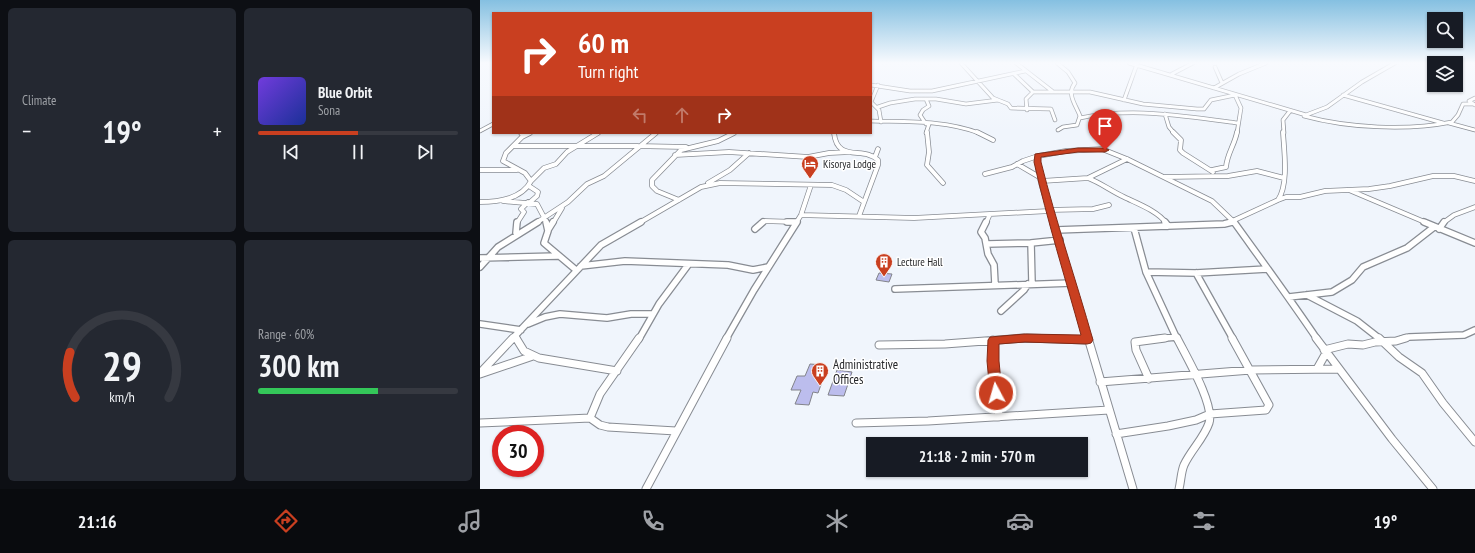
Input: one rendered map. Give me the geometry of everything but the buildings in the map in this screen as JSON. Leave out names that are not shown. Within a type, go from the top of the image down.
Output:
[{"type":"street","points":[[874,104],[878,86]]},
{"type":"street","points":[[882,86],[910,91],[932,91],[953,86]]},
{"type":"street","points":[[982,86],[993,98],[1008,104],[1011,108],[1027,110],[1051,109],[1055,120]]},
{"type":"street","points":[[1026,86],[1033,92]]},
{"type":"street","points":[[1047,86],[1052,91]]},
{"type":"street","points":[[1072,86],[1070,92],[1071,98],[1080,118]]},
{"type":"street","points":[[1124,100],[1130,86]]},
{"type":"street","points":[[1207,86],[1303,114],[1312,114],[1320,110],[1356,86]]},
{"type":"street","points":[[1214,88],[1217,86]]},
{"type":"street","points":[[1027,110],[1026,99],[1033,92],[1052,91],[1098,93],[1124,100],[1164,106],[1201,109],[1206,107],[1212,100],[1235,95]]},
{"type":"street","points":[[1212,170],[1226,167],[1227,158],[1236,138],[1237,123],[1241,108],[1235,95]]},
{"type":"street","points":[[1343,95],[1444,124]]},
{"type":"street","points":[[1473,104],[1469,101],[1475,98]]},
{"type":"street","points":[[926,99],[929,106],[923,110],[920,115],[927,124],[926,134],[929,152],[927,165],[943,183]]},
{"type":"street","points":[[874,104],[883,104],[891,101],[938,99],[949,103],[968,105],[998,100]]},
{"type":"street","points":[[874,104],[880,111],[881,122]]},
{"type":"street","points":[[1450,123],[1458,115],[1464,104],[1473,104]]},
{"type":"street","points":[[1278,200],[1284,190],[1286,168],[1285,133],[1282,124],[1285,116],[1290,111]]},
{"type":"street","points":[[1080,118],[1099,114],[1165,114],[1237,123]]},
{"type":"street","points":[[1165,114],[1169,127],[1181,140],[1180,150],[1183,154],[1212,170],[1216,176]]},
{"type":"street","points":[[1303,114],[1313,119],[1361,124],[1414,127],[1450,123],[1475,130]]},
{"type":"street","points":[[1058,130],[1063,127],[1077,124],[1080,118]]},
{"type":"street","points":[[872,121],[965,126],[973,131],[986,135],[993,140]]},
{"type":"street","points":[[480,131],[492,125]]},
{"type":"street","points":[[500,201],[521,192],[529,186],[530,181],[544,168],[556,164],[575,147],[596,134]]},
{"type":"street","points":[[480,267],[487,258],[516,233],[544,218],[565,204],[586,185],[605,175],[630,154],[637,146],[655,134]]},
{"type":"street","points":[[512,146],[687,147],[718,141],[732,134]]},
{"type":"street","points":[[833,134],[836,145],[849,152]]},
{"type":"street","points":[[521,135],[506,153],[503,161],[525,173],[530,181]]},
{"type":"street","points":[[824,154],[836,145]]},
{"type":"street","points":[[678,200],[658,191],[650,184],[659,171],[675,155],[687,147]]},
{"type":"street","points":[[875,157],[878,149]]},
{"type":"street","points":[[985,174],[1038,156],[1066,151],[1102,149],[1127,159],[1212,201],[1234,221],[1267,269],[1289,297],[1325,352],[1392,439],[1433,489]]},
{"type":"street","points":[[675,155],[720,152],[808,157],[849,152],[875,157],[878,160],[878,165],[859,216]]},
{"type":"street","points":[[480,374],[578,268],[605,242],[726,172],[749,153]]},
{"type":"street","points":[[1038,156],[1037,162],[1049,210],[1060,240],[1087,340],[1133,489]]},
{"type":"street","points":[[1017,164],[1041,180],[1088,178],[1127,159]]},
{"type":"street","points":[[480,170],[520,170]]},
{"type":"street","points":[[1162,177],[1237,175],[1257,172],[1284,178]]},
{"type":"street","points":[[1056,230],[1224,224],[1234,221],[1249,212],[1286,197],[1300,197],[1325,191],[1383,187],[1443,176],[1454,176],[1475,181]]},
{"type":"street","points":[[1088,178],[1103,184],[1124,197],[1137,202],[1164,220],[1168,226]]},
{"type":"street","points":[[701,187],[720,183],[840,187],[864,202]]},
{"type":"street","points":[[646,489],[719,352],[768,267],[801,215],[811,185]]},
{"type":"street","points":[[516,233],[517,222],[524,212],[521,210],[537,196],[538,192],[529,186]]},
{"type":"street","points":[[1347,190],[1475,243]]},
{"type":"street","points":[[480,202],[529,202],[537,204],[547,222],[548,231]]},
{"type":"street","points":[[565,204],[548,231],[544,243],[558,256],[578,268],[625,261],[688,265],[728,265],[753,270],[768,267]]},
{"type":"street","points":[[801,215],[914,218],[1049,210],[1093,209],[1109,205]]},
{"type":"street","points":[[1289,297],[1332,292],[1352,280],[1363,267],[1407,248],[1441,226],[1452,216],[1475,207]]},
{"type":"street","points":[[990,214],[980,232],[985,238],[988,254],[995,269],[995,284]]},
{"type":"street","points":[[755,229],[763,222],[796,222]]},
{"type":"street","points":[[1134,228],[1146,272],[1158,300],[1204,391],[1210,414],[1209,422],[1204,433],[1184,466],[1179,489]]},
{"type":"street","points":[[987,244],[1031,243],[1060,240]]},
{"type":"street","points":[[1001,311],[1030,283],[1031,243]]},
{"type":"street","points":[[480,258],[558,256]]},
{"type":"street","points":[[590,418],[600,394],[633,349],[653,314],[688,265]]},
{"type":"street","points":[[1146,272],[1196,273],[1267,269]]},
{"type":"street","points":[[1116,434],[1168,426],[1196,420],[1210,414],[1266,410],[1269,405],[1196,273]]},
{"type":"street","points":[[895,289],[950,288],[995,284],[1072,283]]},
{"type":"street","points":[[1306,295],[1357,321],[1382,341],[1398,357],[1422,373],[1443,403],[1475,442]]},
{"type":"street","points":[[480,324],[523,328],[545,317],[560,314],[607,318],[631,314],[653,314]]},
{"type":"street","points":[[1317,369],[1321,364],[1325,352],[1339,346],[1363,345],[1382,341],[1396,341],[1409,337],[1464,335],[1475,330]]},
{"type":"street","points":[[515,336],[524,351],[533,356],[617,371]]},
{"type":"street","points":[[1149,378],[1136,350],[1135,342],[1177,337]]},
{"type":"street","points":[[879,345],[945,344],[1025,338],[1087,340]]},
{"type":"street","points":[[994,340],[993,361],[998,417]]},
{"type":"street","points":[[480,374],[533,356]]},
{"type":"street","points":[[1100,382],[1251,370],[1338,369]]},
{"type":"street","points":[[856,423],[998,417],[1109,410]]},
{"type":"street","points":[[480,423],[590,418],[608,427],[676,431]]},
{"type":"place","name":"Kisorya Lodge","points":[[810,179]]},
{"type":"place","name":"Lecture Hall","points":[[884,277]]},
{"type":"place","name":"Administrative Offices","points":[[820,386]]},
{"type":"route","points":[[996,393],[993,361],[994,340],[1025,338],[1087,340],[1060,240],[1049,211],[1037,162],[1038,156],[1054,152],[1105,150]]}]
